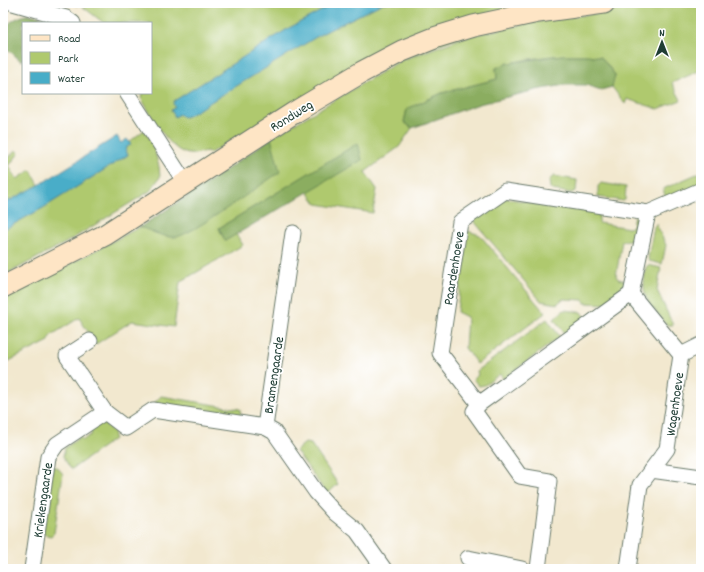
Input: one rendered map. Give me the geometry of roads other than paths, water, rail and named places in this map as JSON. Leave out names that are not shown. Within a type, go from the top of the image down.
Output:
[{"type":"main road","name":"Rondweg","points":[[3,288],[105,235],[186,184],[295,112],[362,72],[402,51],[437,37],[486,23],[538,12],[604,3]]},
{"type":"street","points":[[14,3],[66,18],[72,22]]},
{"type":"street","points":[[128,94],[186,184]]},
{"type":"street","points":[[538,569],[549,481],[520,476],[474,411],[479,404],[631,294],[648,213],[701,190]]},
{"type":"street","name":"Paardenhoeve","points":[[479,404],[440,353],[460,222],[505,191],[648,213]]},
{"type":"street","name":"Bramengaarde","points":[[293,233],[265,427],[274,432],[316,492],[335,513],[357,531],[384,569]]},
{"type":"street","points":[[631,294],[681,355]]},
{"type":"street","points":[[90,342],[67,356],[105,412],[126,428],[153,410],[265,427]]},
{"type":"street","name":"Wagenhoeve","points":[[628,569],[640,485],[667,449],[681,355],[701,345]]},
{"type":"street","name":"Kriekengaarde","points":[[32,569],[48,457],[57,444],[105,412]]},
{"type":"street","points":[[651,470],[701,478]]},
{"type":"street","points":[[468,558],[522,569]]},
{"type":"water","points":[[336,3],[383,3],[321,34],[188,116],[183,117],[179,114],[175,117],[171,110],[175,107],[173,104],[174,101],[289,28]]},
{"type":"water","points":[[117,136],[121,143],[127,139],[131,144],[125,149],[128,155],[43,208],[3,230],[3,204],[39,185]]}]
